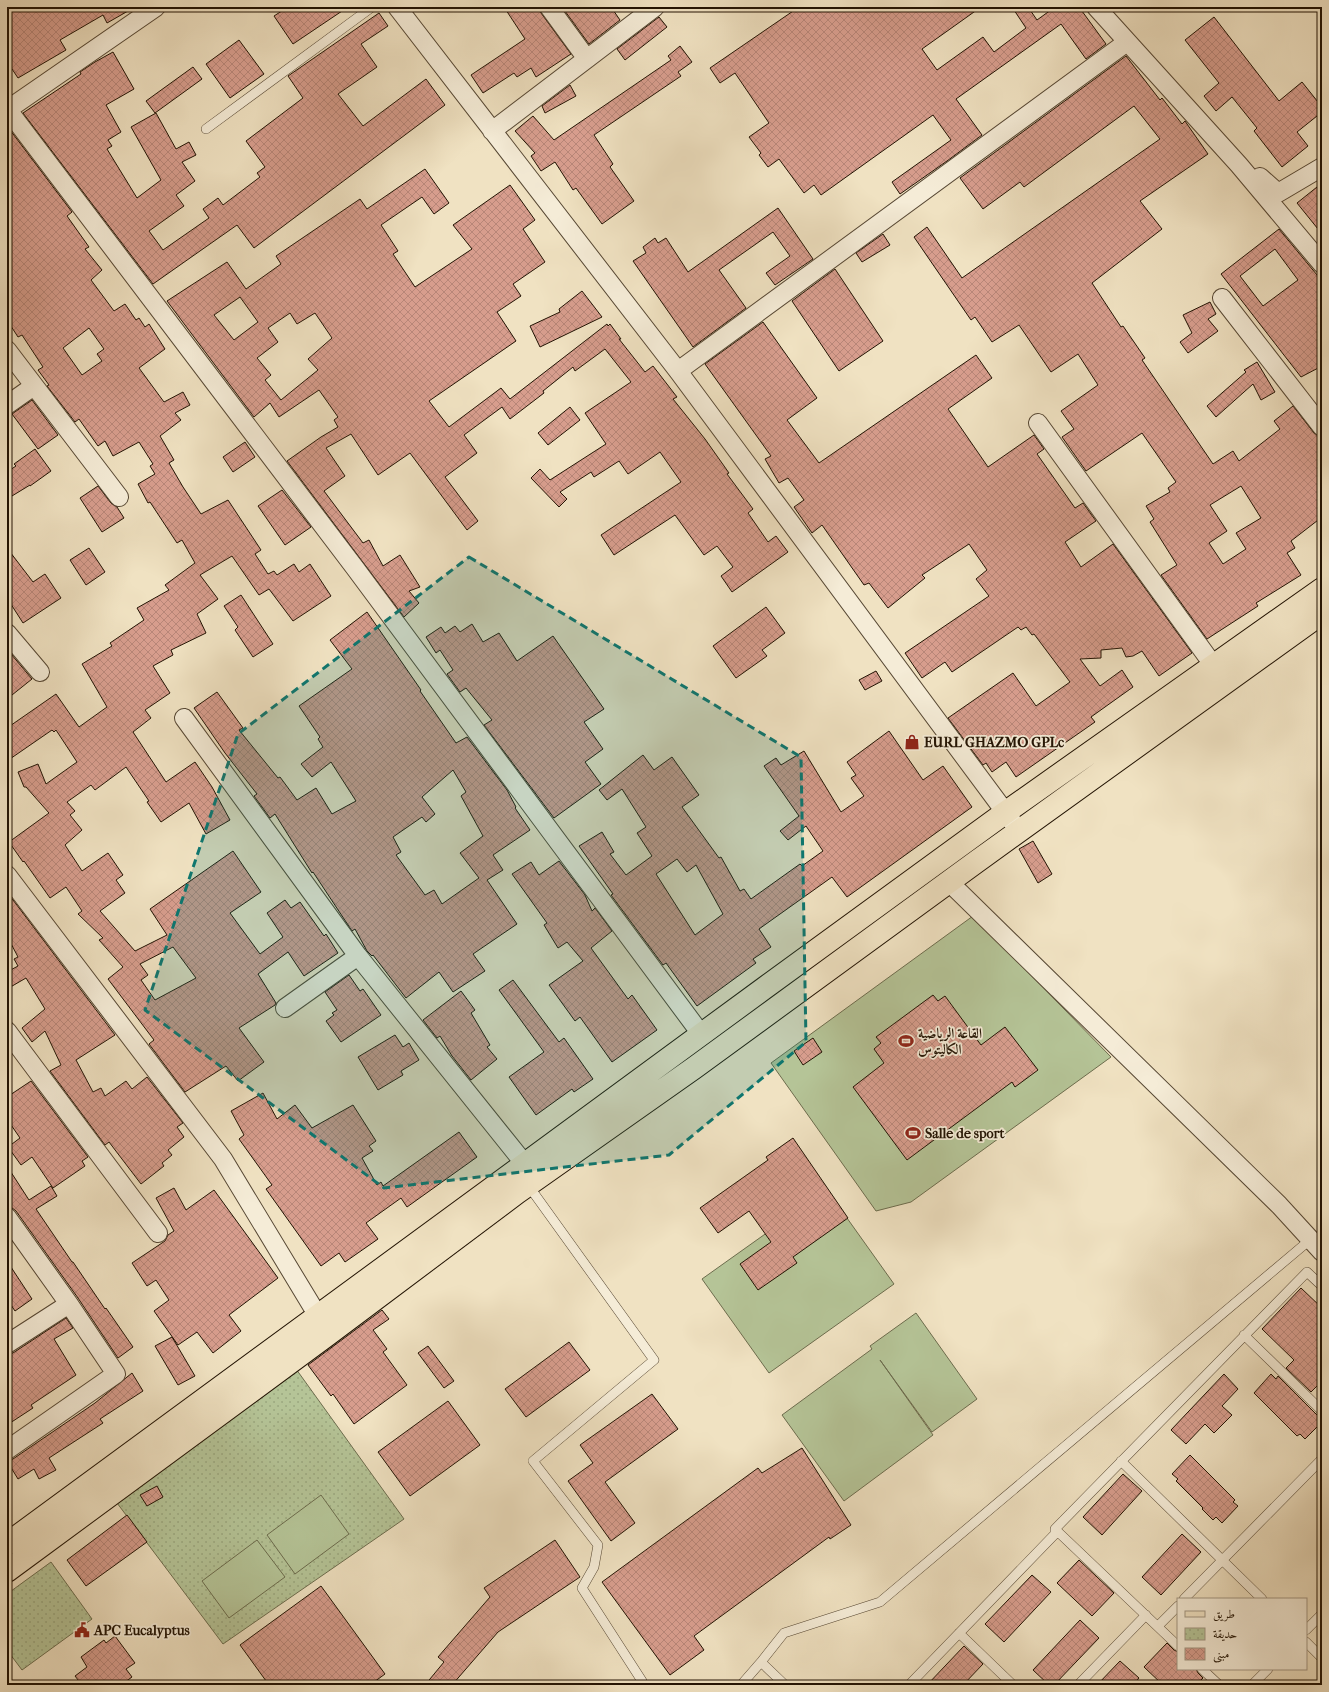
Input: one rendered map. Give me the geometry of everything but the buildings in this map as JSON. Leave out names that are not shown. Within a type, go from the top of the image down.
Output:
[{"type":"main road","points":[[7,1544],[701,1034],[1006,813],[1322,589]]},
{"type":"main road","points":[[7,1571],[257,1388],[528,1185],[694,1068],[1019,831],[1322,613]]},
{"type":"street","points":[[156,7],[7,110],[350,562],[701,1034]]},
{"type":"street","points":[[397,7],[678,371],[1019,831]]},
{"type":"street","points":[[549,7],[587,59]]},
{"type":"street","points":[[492,131],[655,7]]},
{"type":"street","points":[[1096,7],[1239,165],[1322,264]]},
{"type":"street","points":[[1111,7],[1266,183],[1278,193],[1322,167]]},
{"type":"street","points":[[678,371],[1127,42]]},
{"type":"street","points":[[1222,298],[1322,427]]},
{"type":"street","points":[[7,350],[119,497]]},
{"type":"street","points":[[7,406],[34,386]]},
{"type":"street","points":[[1038,423],[1214,666]]},
{"type":"street","points":[[7,633],[40,672]]},
{"type":"street","points":[[184,718],[358,956],[524,1163]]},
{"type":"street","points":[[7,875],[223,1159],[318,1316]]},
{"type":"street","points":[[949,882],[1278,1205],[1316,1245]]},
{"type":"street","points":[[285,1008],[358,956]]},
{"type":"street","points":[[7,1032],[158,1234]]},
{"type":"street","points":[[7,1217],[13,1236],[68,1304],[116,1374],[7,1450]]},
{"type":"street","points":[[7,1344],[68,1304]]},
{"type":"lane","points":[[206,129],[372,7]]},
{"type":"lane","points":[[528,1185],[654,1360],[533,1462],[598,1545],[594,1567],[582,1588],[642,1681],[641,1685]]},
{"type":"lane","points":[[741,1685],[784,1633],[880,1602],[1316,1245]]},
{"type":"lane","points":[[909,1685],[1055,1534],[1056,1529],[1121,1461],[1307,1272],[1322,1286]]},
{"type":"lane","points":[[1244,1335],[1322,1411]]},
{"type":"lane","points":[[1185,1598],[1322,1459]]},
{"type":"lane","points":[[1121,1461],[1261,1598]]},
{"type":"lane","points":[[1056,1529],[1177,1645]]},
{"type":"lane","points":[[1158,1626],[1177,1607]]},
{"type":"lane","points":[[1307,1629],[1322,1614]]},
{"type":"lane","points":[[1078,1685],[1146,1615]]},
{"type":"lane","points":[[959,1633],[1013,1685]]},
{"type":"lane","points":[[1307,1643],[1322,1658]]},
{"type":"lane","points":[[761,1662],[785,1685]]},
{"type":"lane","points":[[1203,1670],[1219,1685]]},
{"type":"lane","points":[[1252,1685],[1267,1670]]},
{"type":"highlighted area","points":[[469,557],[801,757],[806,1042],[669,1155],[384,1188],[145,1010],[238,734]]},
{"type":"green space","name":"Salle de sport","points":[[973,916],[1111,1057],[911,1202],[876,1211],[771,1063]]},
{"type":"green space","points":[[827,1190],[894,1284],[769,1373],[702,1279]]},
{"type":"green space","points":[[916,1313],[977,1399],[932,1432],[880,1360],[933,1435],[844,1501],[782,1415],[872,1349],[870,1346]]},
{"type":"green space","points":[[291,1362],[404,1519],[223,1644],[111,1495]]},
{"type":"green space","points":[[321,1495],[349,1534],[295,1574],[267,1535]]},
{"type":"green space","points":[[257,1540],[285,1577],[229,1618],[202,1581]]},
{"type":"green space","points":[[51,1562],[92,1619],[22,1670],[7,1650],[7,1594]]},
{"type":"place","name":"EURL GHAZMO GPLc","points":[[912,742]]},
{"type":"place","name":"القاعة الرياضية الكاليتوس","points":[[906,1041]]},
{"type":"place","name":"Salle de sport","points":[[913,1133]]},
{"type":"place","name":"APC Eucalyptus","points":[[82,1630]]}]
